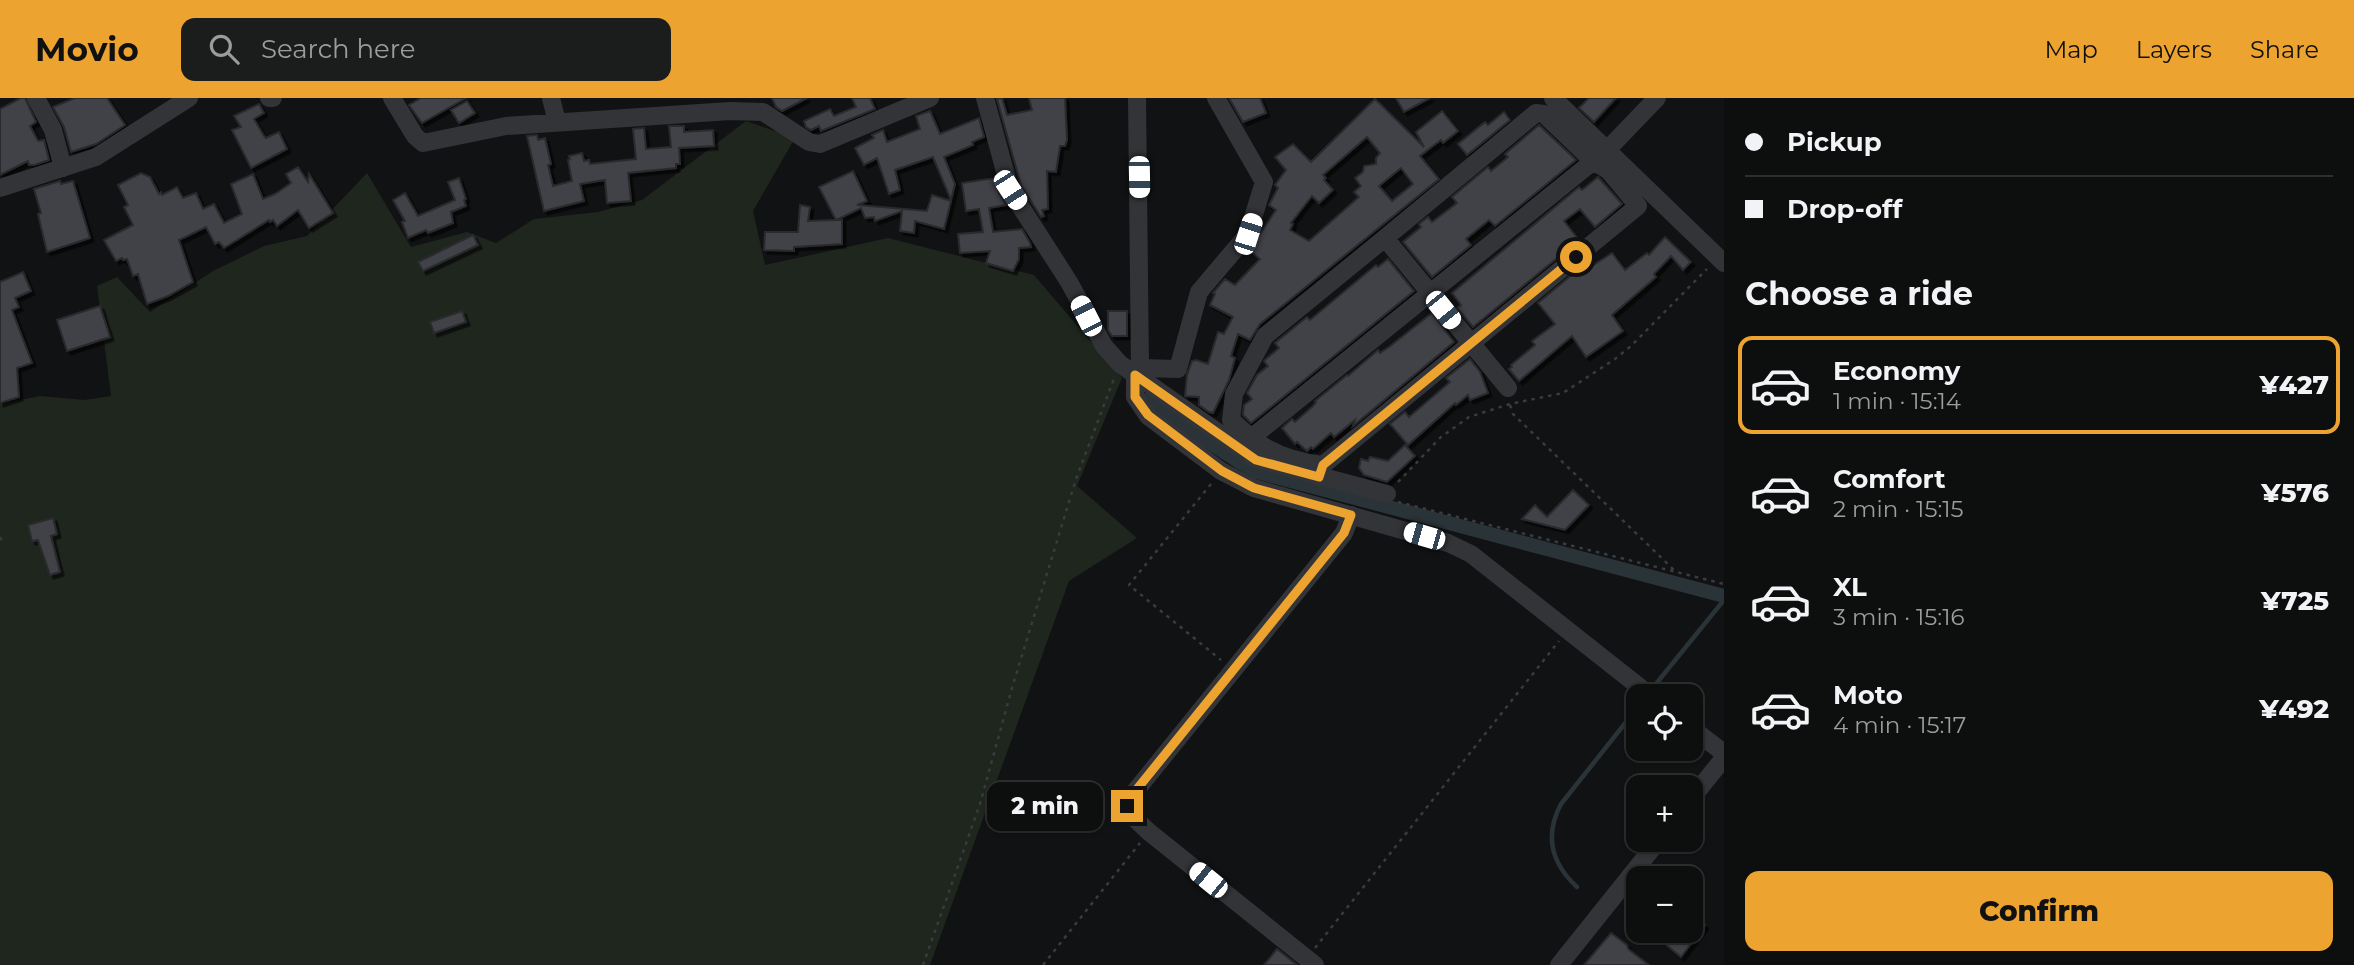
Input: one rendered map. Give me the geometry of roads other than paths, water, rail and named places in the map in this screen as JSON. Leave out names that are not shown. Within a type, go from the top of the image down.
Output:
[{"type":"street","points":[[36,98],[52,130],[63,168]]},
{"type":"street","points":[[0,188],[96,157],[189,98]]},
{"type":"street","points":[[392,98],[415,136],[424,143],[506,126],[730,111],[761,105],[809,142],[820,144],[930,98]]},
{"type":"street","points":[[551,98],[557,122]]},
{"type":"street","points":[[985,98],[1010,190],[1069,282],[1104,346],[1120,363],[1138,371],[1256,460],[1321,471]]},
{"type":"street","points":[[1137,98],[1138,371],[1135,397],[1148,415],[1222,471],[1254,488],[1448,543],[1471,554],[1635,684]]},
{"type":"street","points":[[1138,371],[1178,369],[1199,292],[1248,234],[1264,182],[1216,98]]},
{"type":"street","points":[[1553,98],[1721,260]]},
{"type":"street","points":[[1251,438],[1607,150],[1657,98]]},
{"type":"street","points":[[1321,471],[1638,206],[1609,171],[1592,160],[1544,114],[1535,113],[1265,336],[1234,394],[1231,420],[1264,448],[1321,471],[1387,494]]},
{"type":"street","points":[[1385,238],[1471,343],[1509,396]]},
{"type":"street","points":[[1307,963],[1149,832],[1130,814],[1127,806],[1133,794],[1344,533],[1351,515]]},
{"type":"street","points":[[1703,738],[1724,756],[1703,783]]},
{"type":"street","points":[[1559,965],[1649,852]]},
{"type":"waterway","points":[[1144,400],[1257,472],[1724,596]]},
{"type":"waterway","points":[[1656,684],[1724,600]]},
{"type":"waterway","points":[[1577,887],[1556,859],[1552,838],[1556,816],[1561,804],[1626,722]]}]
